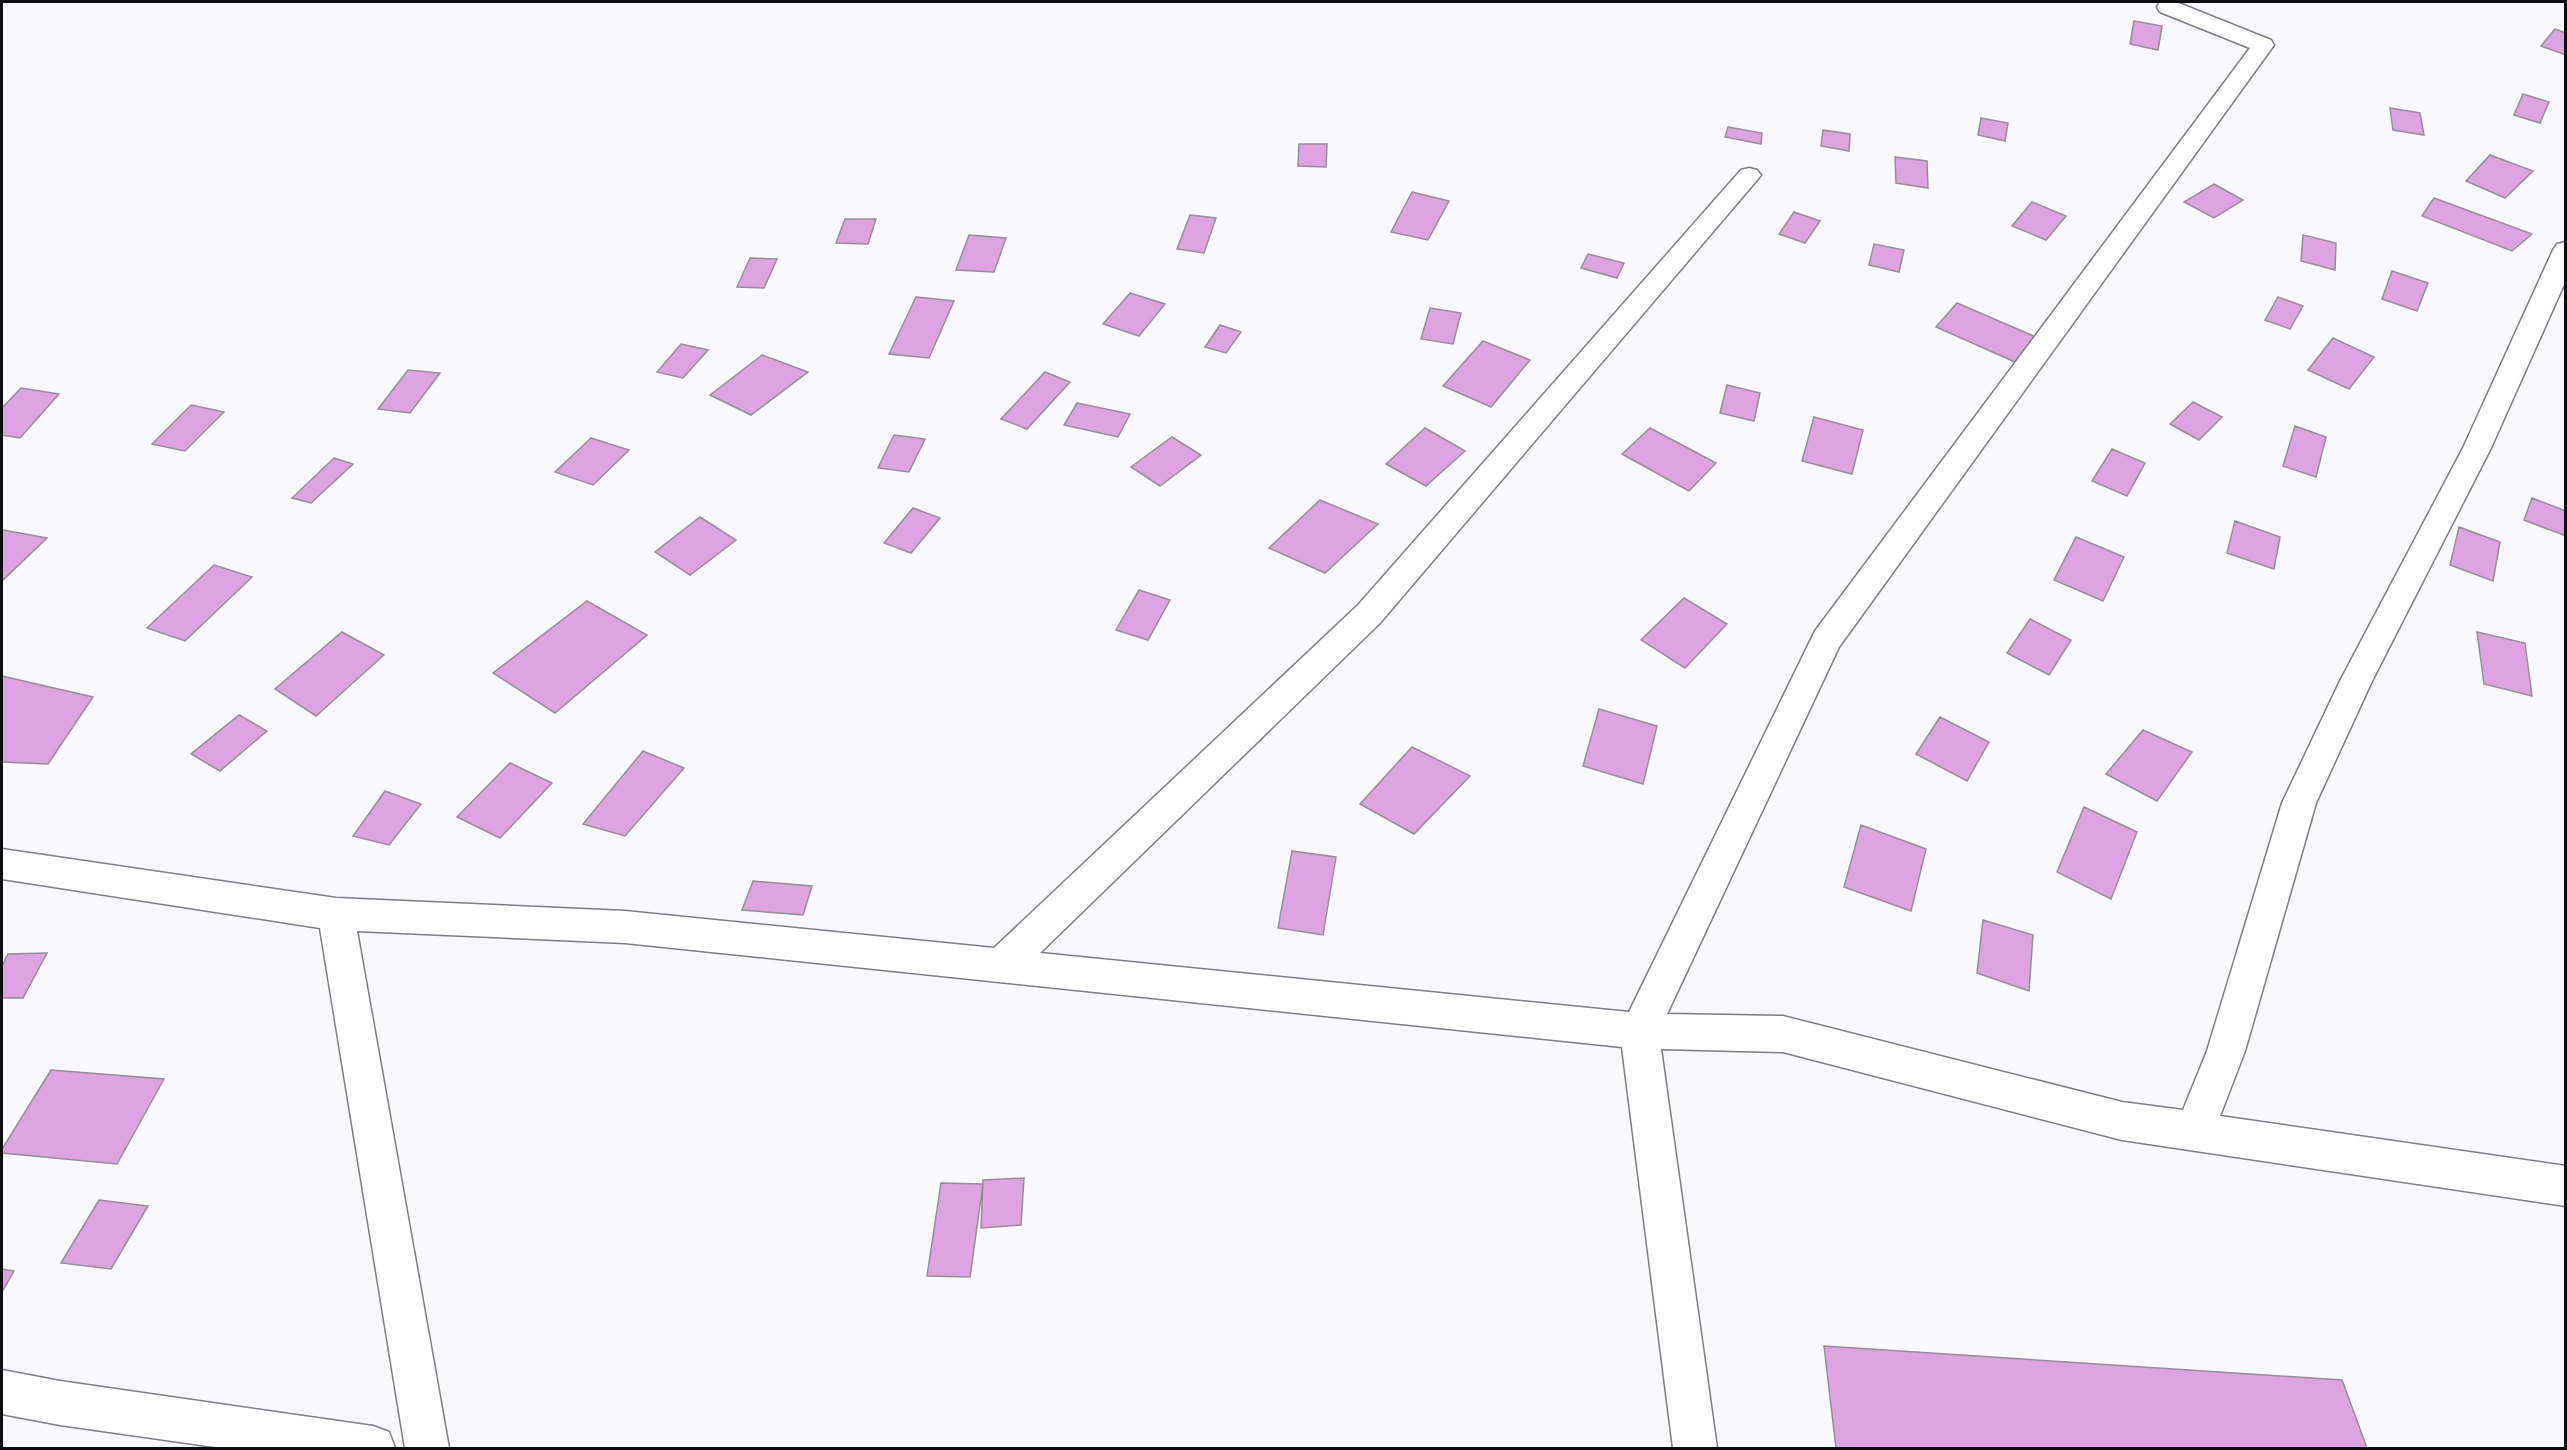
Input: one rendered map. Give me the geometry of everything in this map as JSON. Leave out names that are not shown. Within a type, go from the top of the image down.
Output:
[{"type":"street","points":[[1695,1449],[1640,1031],[1826,640],[2264,45],[2168,7]]},
{"type":"street","points":[[1003,964],[1369,614],[1749,175]]},
{"type":"street","points":[[2194,1131],[2226,1051],[2299,803],[2356,681],[2477,448],[2565,250]]},
{"type":"street","points":[[2,864],[336,914],[625,927],[1640,1031],[1783,1034],[2122,1121],[2565,1186]]},
{"type":"street","points":[[336,914],[427,1449]]},
{"type":"street","points":[[2,1392],[60,1403],[373,1449]]},
{"type":"building","points":[[2134,21],[2162,26],[2158,50],[2130,44]]},
{"type":"building","points":[[2555,29],[2566,33],[2566,55],[2541,46]]},
{"type":"building","points":[[2523,94],[2549,102],[2540,123],[2514,115]]},
{"type":"building","points":[[2390,108],[2420,113],[2424,135],[2393,130]]},
{"type":"building","points":[[1981,118],[2008,123],[2005,141],[1978,135]]},
{"type":"building","points":[[1728,127],[1762,133],[1761,144],[1725,137]]},
{"type":"building","points":[[1823,130],[1850,134],[1849,151],[1821,146]]},
{"type":"building","points":[[1299,144],[1327,144],[1326,167],[1298,166]]},
{"type":"building","points":[[2490,155],[2533,171],[2505,198],[2466,181]]},
{"type":"building","points":[[1895,157],[1927,161],[1928,188],[1896,183]]},
{"type":"building","points":[[2214,184],[2243,200],[2214,218],[2184,202]]},
{"type":"building","points":[[1412,192],[1449,201],[1428,240],[1391,232]]},
{"type":"building","points":[[2434,198],[2532,234],[2512,251],[2422,216]]},
{"type":"building","points":[[2032,202],[2066,216],[2046,240],[2012,226]]},
{"type":"building","points":[[1794,212],[1820,221],[1805,243],[1779,234]]},
{"type":"building","points":[[1190,215],[1216,218],[1204,253],[1177,249]]},
{"type":"building","points":[[845,219],[876,219],[868,244],[836,243]]},
{"type":"building","points":[[969,235],[1006,238],[994,272],[956,270]]},
{"type":"building","points":[[2303,235],[2336,243],[2335,270],[2301,261]]},
{"type":"building","points":[[1874,244],[1904,250],[1899,272],[1869,265]]},
{"type":"building","points":[[1588,254],[1624,263],[1617,278],[1581,268]]},
{"type":"building","points":[[750,258],[777,259],[764,288],[737,287]]},
{"type":"building","points":[[2392,271],[2428,283],[2417,311],[2382,299]]},
{"type":"building","points":[[1130,293],[1165,304],[1139,336],[1103,324]]},
{"type":"building","points":[[916,297],[954,301],[929,358],[889,354]]},
{"type":"building","points":[[2278,297],[2303,306],[2290,329],[2265,320]]},
{"type":"building","points":[[1957,303],[2036,337],[2015,362],[1936,327]]},
{"type":"building","points":[[1430,308],[1461,313],[1453,344],[1421,339]]},
{"type":"building","points":[[1220,325],[1241,332],[1226,353],[1205,347]]},
{"type":"building","points":[[2333,338],[2374,357],[2349,389],[2308,370]]},
{"type":"building","points":[[1483,341],[1530,360],[1491,407],[1443,386]]},
{"type":"building","points":[[681,344],[708,350],[683,378],[657,372]]},
{"type":"building","points":[[762,355],[808,372],[751,415],[710,395]]},
{"type":"building","points":[[408,370],[440,373],[410,413],[378,409]]},
{"type":"building","points":[[1045,372],[1070,382],[1027,429],[1001,419]]},
{"type":"building","points":[[1727,385],[1760,393],[1754,421],[1720,413]]},
{"type":"building","points":[[21,388],[59,394],[20,438],[2,435],[2,408]]},
{"type":"building","points":[[2193,402],[2222,417],[2199,440],[2170,424]]},
{"type":"building","points":[[1077,403],[1130,414],[1118,437],[1064,425]]},
{"type":"building","points":[[191,405],[224,412],[185,451],[152,444]]},
{"type":"building","points":[[1814,417],[1863,430],[1852,474],[1802,461]]},
{"type":"building","points":[[2295,426],[2326,437],[2316,477],[2283,466]]},
{"type":"building","points":[[1425,428],[1465,451],[1426,486],[1386,464]]},
{"type":"building","points":[[1650,428],[1716,463],[1689,491],[1622,454]]},
{"type":"building","points":[[894,435],[925,439],[909,472],[878,468]]},
{"type":"building","points":[[1172,437],[1201,455],[1160,486],[1131,467]]},
{"type":"building","points":[[591,438],[629,450],[593,485],[555,472]]},
{"type":"building","points":[[2112,449],[2145,463],[2127,496],[2092,481]]},
{"type":"building","points":[[334,458],[353,464],[311,503],[292,498]]},
{"type":"building","points":[[2532,498],[2566,511],[2566,536],[2524,520]]},
{"type":"building","points":[[1320,500],[1378,524],[1325,573],[1269,548]]},
{"type":"building","points":[[913,508],[940,518],[911,553],[884,543]]},
{"type":"building","points":[[700,517],[736,540],[690,575],[655,552]]},
{"type":"building","points":[[2235,521],[2280,537],[2274,569],[2227,553]]},
{"type":"building","points":[[2459,527],[2500,542],[2493,581],[2450,565]]},
{"type":"building","points":[[2,531],[47,538],[2,581]]},
{"type":"building","points":[[2076,537],[2124,557],[2103,601],[2054,580]]},
{"type":"building","points":[[214,565],[252,577],[185,641],[147,628]]},
{"type":"building","points":[[1139,590],[1170,600],[1148,640],[1116,630]]},
{"type":"building","points":[[1684,598],[1727,624],[1685,668],[1641,640]]},
{"type":"building","points":[[587,601],[647,635],[555,713],[493,673]]},
{"type":"building","points":[[2030,619],[2071,640],[2049,675],[2007,653]]},
{"type":"building","points":[[342,632],[384,655],[316,716],[275,689]]},
{"type":"building","points":[[2477,632],[2525,643],[2532,696],[2484,684]]},
{"type":"building","points":[[2,676],[93,697],[48,764],[2,762]]},
{"type":"building","points":[[1599,709],[1657,726],[1643,784],[1583,766]]},
{"type":"building","points":[[239,715],[267,731],[220,771],[191,754]]},
{"type":"building","points":[[1940,717],[1989,742],[1967,781],[1916,754]]},
{"type":"building","points":[[2143,730],[2192,752],[2157,801],[2106,774]]},
{"type":"building","points":[[1412,747],[1470,776],[1414,834],[1360,804]]},
{"type":"building","points":[[643,751],[684,768],[625,836],[583,824]]},
{"type":"building","points":[[510,763],[552,783],[500,838],[457,817]]},
{"type":"building","points":[[385,791],[421,804],[389,845],[353,836]]},
{"type":"building","points":[[2084,807],[2137,832],[2111,899],[2057,872]]},
{"type":"building","points":[[1861,825],[1926,849],[1911,911],[1844,887]]},
{"type":"building","points":[[1292,851],[1336,857],[1323,935],[1278,928]]},
{"type":"building","points":[[753,881],[812,886],[803,915],[742,910]]},
{"type":"building","points":[[1983,920],[2033,935],[2029,991],[1977,973]]},
{"type":"building","points":[[47,953],[23,998],[2,998],[2,966],[8,954]]},
{"type":"building","points":[[51,1070],[164,1079],[117,1164],[2,1153],[2,1149]]},
{"type":"building","points":[[1024,1178],[1021,1225],[981,1228],[983,1180]]},
{"type":"building","points":[[941,1183],[983,1184],[970,1277],[927,1276]]},
{"type":"building","points":[[99,1200],[148,1206],[111,1269],[61,1263]]},
{"type":"building","points":[[2,1269],[14,1271],[2,1292]]},
{"type":"building","points":[[1824,1346],[2342,1380],[2367,1448],[1836,1448]]}]
